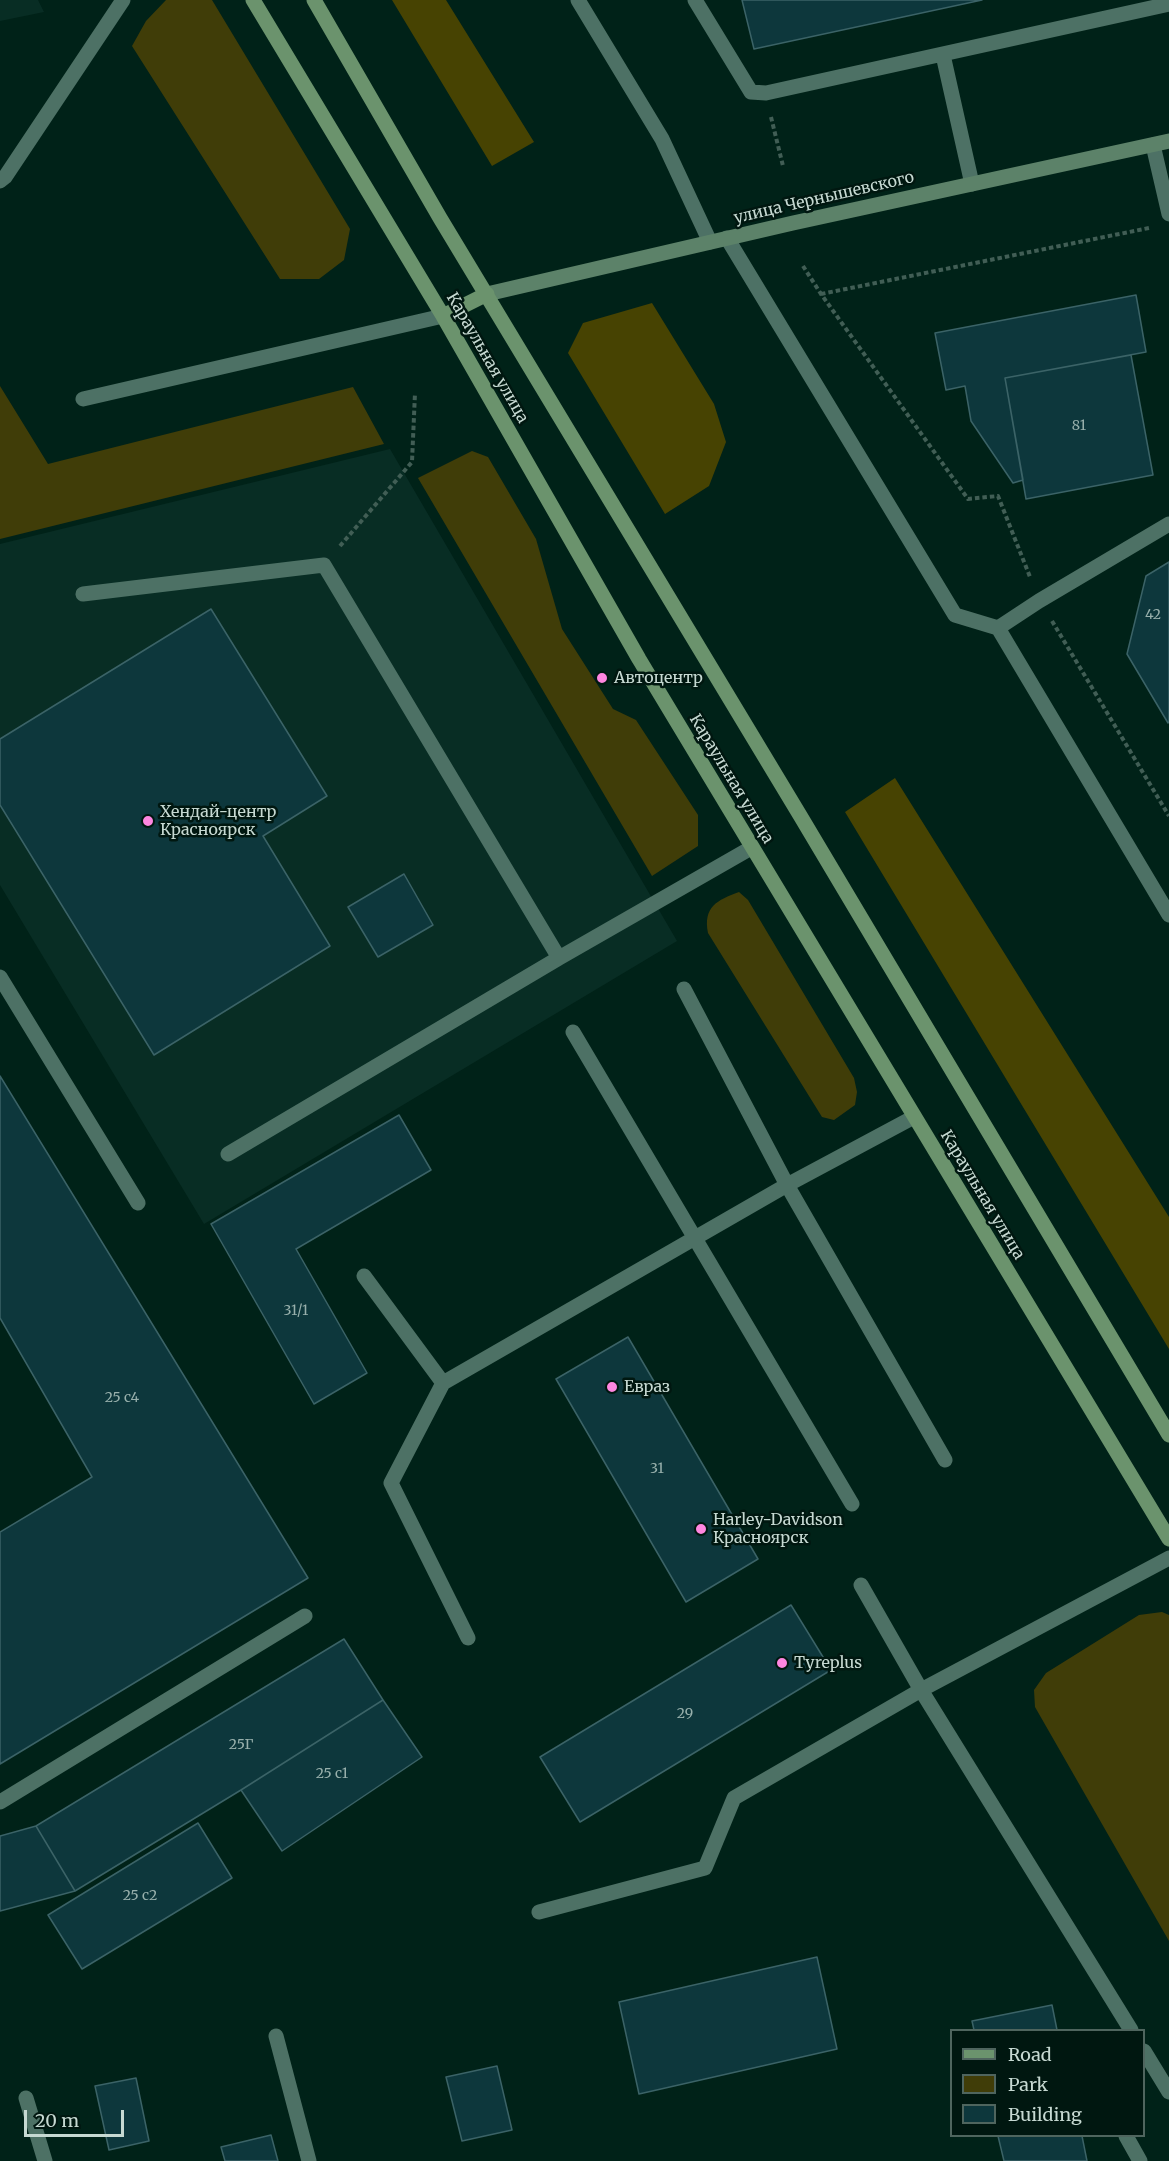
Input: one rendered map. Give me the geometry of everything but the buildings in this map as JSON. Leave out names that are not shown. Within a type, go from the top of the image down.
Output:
[{"type":"main road","name":"Караульная улица","points":[[253,0],[443,316],[639,659],[751,848],[1169,1539]]},
{"type":"main road","name":"Караульная улица","points":[[314,0],[440,218],[1169,1435]]},
{"type":"main road","name":"улица Чернышевского","points":[[487,294],[727,238],[1169,141]]},
{"type":"main road","points":[[443,316],[487,294]]},
{"type":"street","points":[[0,181],[5,177],[123,0]]},
{"type":"street","points":[[578,0],[662,139],[710,242]]},
{"type":"street","points":[[695,0],[751,92],[766,93],[1169,4]]},
{"type":"street","points":[[943,55],[972,184]]},
{"type":"street","points":[[1153,145],[1169,214]]},
{"type":"street","points":[[727,238],[955,615],[998,628],[1169,915]]},
{"type":"street","points":[[83,399],[443,316]]},
{"type":"street","points":[[998,628],[1169,524]]},
{"type":"street","points":[[83,594],[324,565],[559,958]]},
{"type":"street","points":[[228,1154],[559,958],[751,848]]},
{"type":"street","points":[[0,976],[138,1203]]},
{"type":"street","points":[[684,989],[787,1185],[945,1460]]},
{"type":"street","points":[[573,1032],[852,1504]]},
{"type":"street","points":[[468,1638],[391,1483],[443,1383],[787,1185],[914,1117]]},
{"type":"street","points":[[364,1276],[443,1383]]},
{"type":"street","points":[[539,1912],[705,1868],[734,1798],[921,1690],[1169,1558]]},
{"type":"street","points":[[861,1585],[921,1690],[1130,2029]]},
{"type":"street","points":[[0,1802],[305,1616]]},
{"type":"street","points":[[276,2036],[309,2161]]},
{"type":"street","points":[[1145,2054],[1169,2092]]},
{"type":"street","points":[[26,2098],[45,2161]]},
{"type":"street","points":[[1127,2137],[1140,2161]]},
{"type":"path","points":[[766,93],[783,166]]},
{"type":"path","points":[[820,294],[1157,227]]},
{"type":"path","points":[[802,266],[968,499],[998,496],[1039,601],[1169,816]]},
{"type":"path","points":[[324,565],[412,462],[415,393]]},
{"type":"shaded area","points":[[0,0],[38,0],[44,12],[0,21]]},
{"type":"shaded area","points":[[392,0],[446,0],[534,142],[492,166]]},
{"type":"shaded area","points":[[652,303],[714,404],[726,442],[709,486],[665,514],[568,353],[583,323]]},
{"type":"shaded area","points":[[390,449],[677,941],[204,1224],[0,885],[0,544]]},
{"type":"shaded area","points":[[895,778],[1169,1217],[1169,1349],[845,812]]},
{"type":"green space","points":[[166,0],[212,0],[350,229],[344,260],[319,279],[280,279],[132,46],[146,21]]},
{"type":"green space","points":[[0,386],[48,464],[353,387],[384,444],[0,539]]},
{"type":"green space","points":[[472,451],[488,457],[536,539],[562,629],[613,709],[636,720],[698,815],[698,846],[652,876],[418,478]]},
{"type":"green space","points":[[739,892],[748,900],[854,1078],[857,1092],[855,1105],[834,1120],[822,1117],[708,933],[708,917],[713,906],[724,898]]},
{"type":"green space","points":[[1162,1612],[1169,1615],[1169,1941],[1035,1707],[1034,1690],[1046,1673],[1139,1615]]},
{"type":"place","name":"Автоцентр","points":[[602,678]]},
{"type":"place","name":"Хендай-центр Красноярск","points":[[148,821]]},
{"type":"place","name":"Евраз","points":[[612,1387]]},
{"type":"place","name":"Harley-Davidson Красноярск","points":[[701,1529]]},
{"type":"place","name":"Tyreplus","points":[[782,1663]]}]
